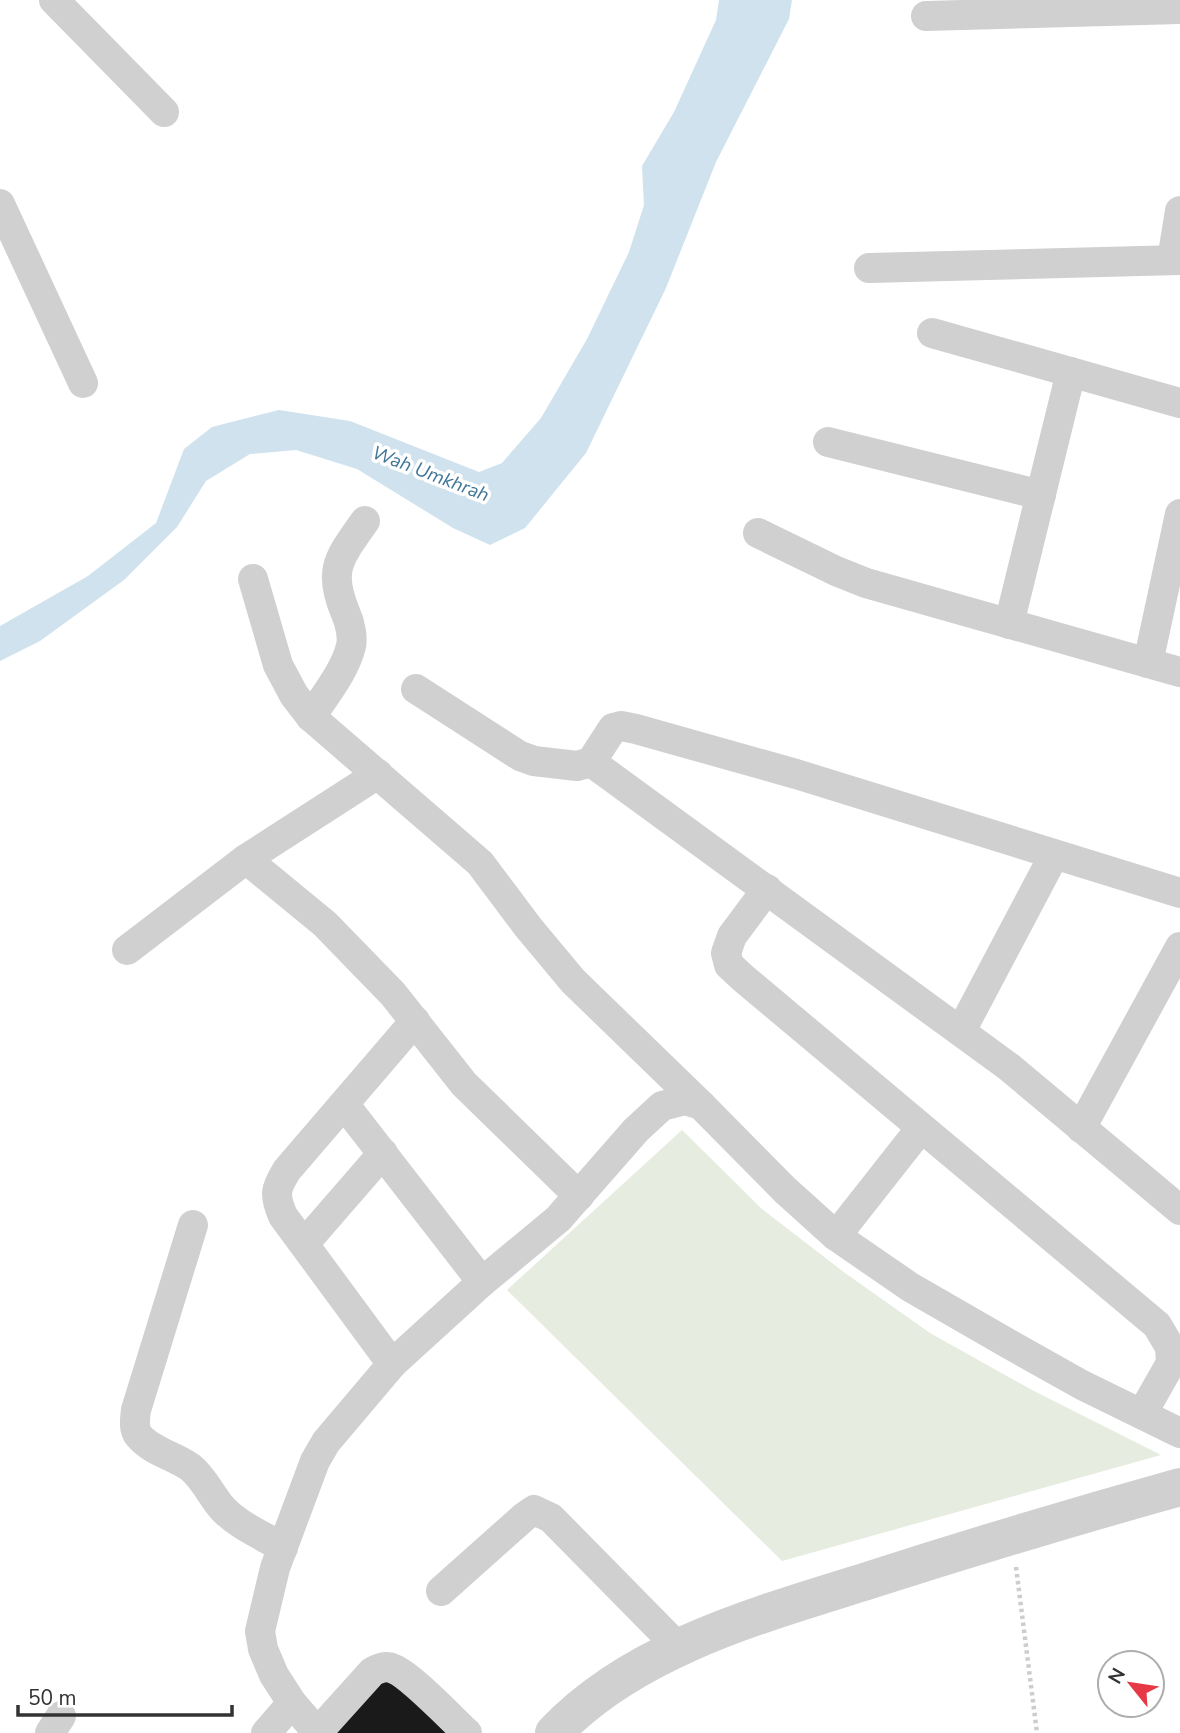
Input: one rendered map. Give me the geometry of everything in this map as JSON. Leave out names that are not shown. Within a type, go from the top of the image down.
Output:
[{"type":"street","points":[[54,0],[164,112]]},
{"type":"street","points":[[926,16],[1007,7],[1180,9]]},
{"type":"street","points":[[0,204],[83,383]]},
{"type":"street","points":[[869,268],[1176,260],[1180,211]]},
{"type":"street","points":[[932,333],[1180,403]]},
{"type":"street","points":[[1009,624],[1071,372]]},
{"type":"street","points":[[828,442],[1041,495]]},
{"type":"street","points":[[1149,663],[1180,514]]},
{"type":"street","points":[[311,717],[336,678],[352,645],[349,622],[335,582],[344,551],[365,521]]},
{"type":"street","points":[[758,533],[866,583],[1180,672]]},
{"type":"street","points":[[253,579],[278,665],[294,695],[311,717],[480,863],[573,981],[785,1190],[836,1236],[910,1287],[1082,1385],[1180,1433]]},
{"type":"street","points":[[416,690],[520,756],[534,761],[577,766],[591,762],[613,728],[628,727],[796,774],[1180,893]]},
{"type":"street","points":[[591,762],[1009,1067],[1180,1210]]},
{"type":"street","points":[[127,950],[246,859],[378,774]]},
{"type":"street","points":[[961,1031],[1054,855]]},
{"type":"street","points":[[246,859],[325,924],[393,994],[464,1084],[579,1196]]},
{"type":"street","points":[[767,889],[732,936],[726,953],[730,964],[743,978],[1157,1325],[1170,1347],[1171,1363],[1142,1414]]},
{"type":"street","points":[[1081,1128],[1180,947]]},
{"type":"street","points":[[392,1364],[283,1216],[276,1200],[277,1185],[415,1021]]},
{"type":"street","points":[[467,1733],[407,1678],[393,1668],[381,1667],[372,1672],[317,1733],[292,1703],[274,1675],[263,1649],[260,1631],[275,1568],[314,1461],[349,1412],[392,1364],[482,1282],[530,1244],[579,1196],[636,1130],[662,1106],[685,1100],[701,1105]]},
{"type":"street","points":[[344,1104],[482,1282]]},
{"type":"street","points":[[836,1236],[921,1128]]},
{"type":"street","points":[[304,1244],[383,1153]]},
{"type":"street","points":[[193,1225],[136,1410],[134,1426],[137,1435],[147,1443],[189,1467],[202,1478],[228,1513],[283,1548]]},
{"type":"street","points":[[554,1733],[604,1690],[679,1648],[744,1620],[1012,1534],[1180,1487]]},
{"type":"street","points":[[442,1591],[534,1510],[551,1518],[679,1648]]},
{"type":"street","points":[[266,1733],[292,1703]]},
{"type":"path","points":[[1012,1534],[1037,1733]]},
{"type":"shaded area","points":[[682,1130],[762,1209],[845,1273],[930,1333],[1032,1390],[1161,1455],[782,1561],[507,1290]]},
{"type":"water","name":"Wah Umkhrah","points":[[719,0],[792,0],[789,19],[716,162],[666,288],[586,453],[525,528],[490,545],[453,528],[357,469],[296,450],[250,454],[206,481],[177,527],[124,580],[40,641],[0,661],[0,626],[88,576],[156,523],[184,449],[212,427],[279,410],[350,421],[479,472],[502,463],[541,418],[587,339],[629,252],[644,205],[642,166],[674,112],[716,20]]},
{"type":"building","points":[[381,1667],[461,1733],[320,1733]]}]
